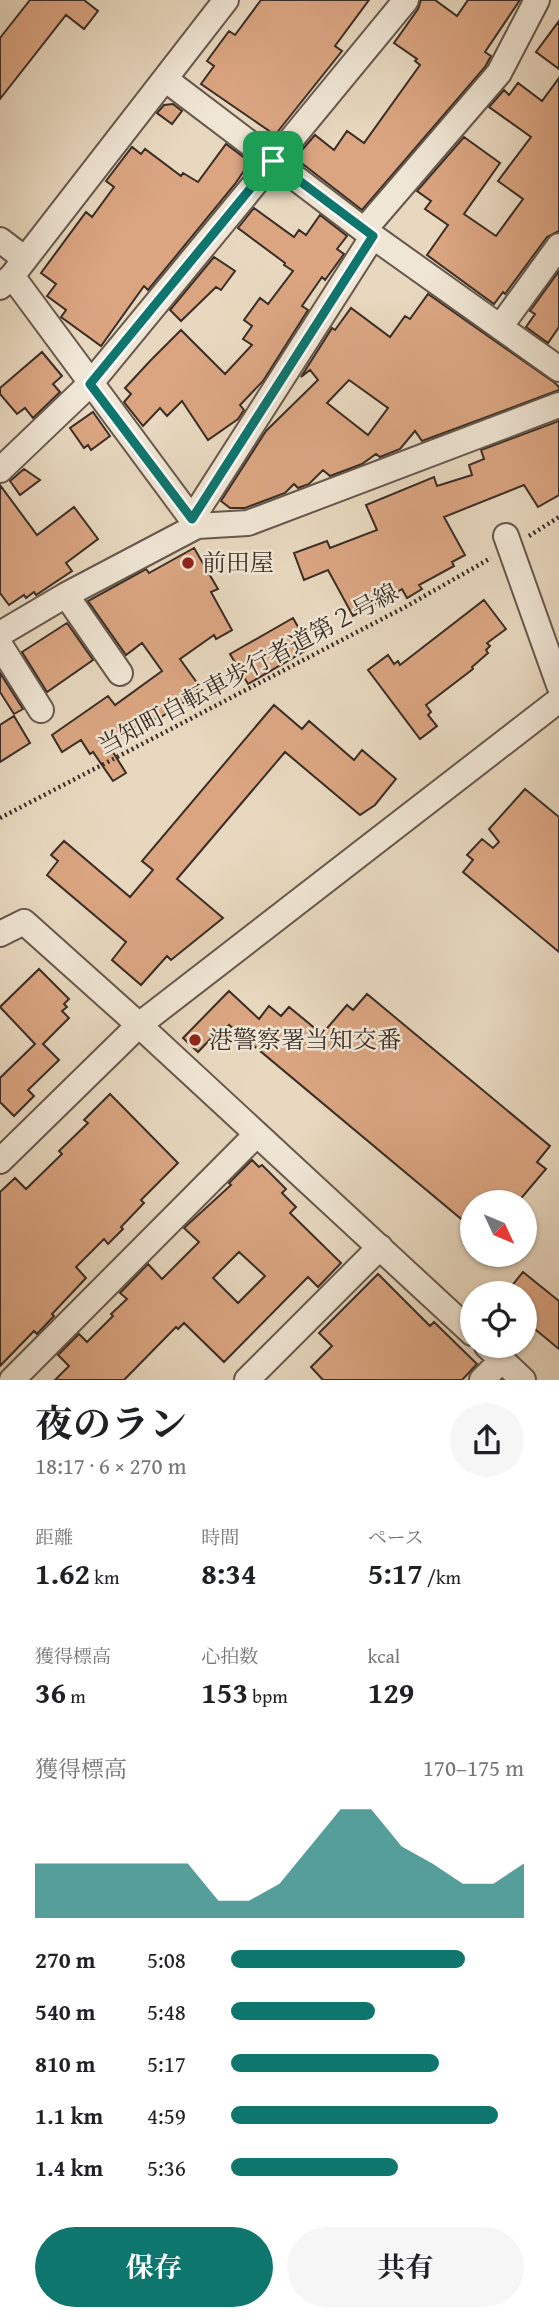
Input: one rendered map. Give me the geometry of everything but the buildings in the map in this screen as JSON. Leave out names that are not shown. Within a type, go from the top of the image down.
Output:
[{"type":"street","points":[[12,274],[226,0]]},
{"type":"street","points":[[0,470],[90,384],[406,0]]},
{"type":"street","points":[[0,634],[194,522],[369,233],[499,73],[537,0]]},
{"type":"street","points":[[165,79],[369,233],[559,369]]},
{"type":"street","points":[[0,240],[12,274],[90,384],[194,522]]},
{"type":"street","points":[[500,327],[559,246]]},
{"type":"street","points":[[194,522],[248,523],[559,405]]},
{"type":"street","points":[[508,541],[559,685]]},
{"type":"street","points":[[66,595],[120,673]]},
{"type":"street","points":[[0,645],[41,710]]},
{"type":"street","points":[[0,1161],[139,1025],[559,700]]},
{"type":"street","points":[[0,934],[24,922],[460,1322]]},
{"type":"street","points":[[12,1380],[257,1134]]},
{"type":"street","points":[[247,1380],[380,1247]]},
{"type":"street","points":[[482,1380],[492,1358]]},
{"type":"street","points":[[499,1358],[523,1380]]},
{"type":"path","name":"当知町自転車歩行者道第２号線","points":[[0,818],[407,606],[508,541],[559,517]]},
{"type":"place","name":"前田屋","points":[[188,563]]},
{"type":"place","name":"港警察署当知交番","points":[[195,1040]]},
{"type":"route","points":[[273,161],[373,236],[192,519],[90,384],[273,161]]}]
